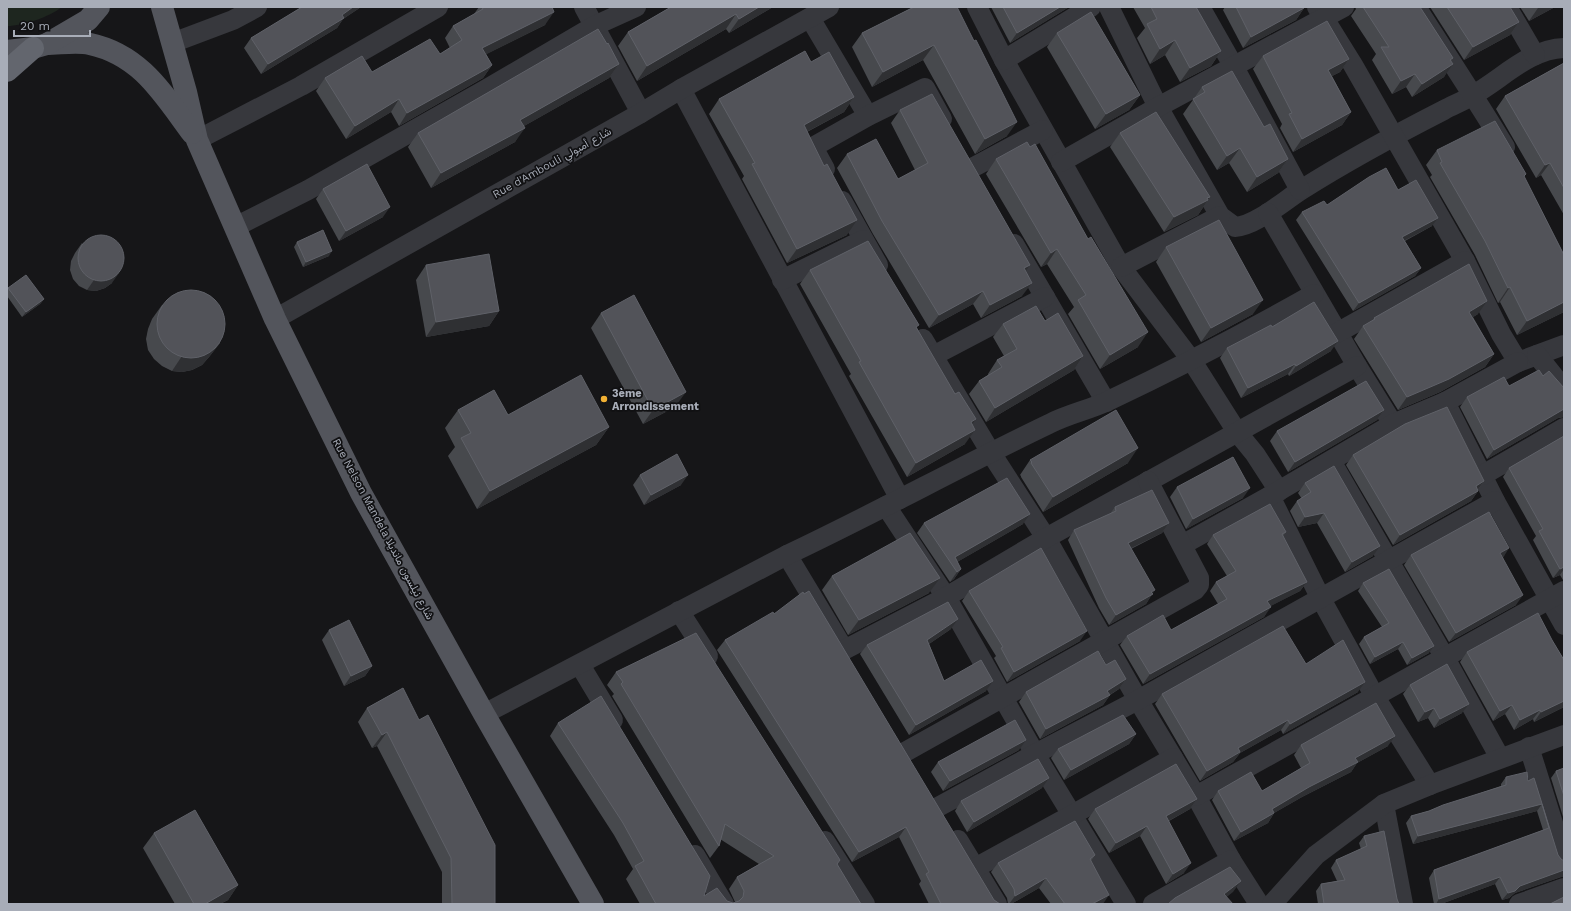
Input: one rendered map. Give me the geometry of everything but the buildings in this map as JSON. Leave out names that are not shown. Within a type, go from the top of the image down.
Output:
[{"type":"highway","points":[[7,72],[40,46]]},
{"type":"main road","points":[[40,46],[88,20],[99,7]]},
{"type":"main road","name":"Rue Nelson Mandela شارع نيلسون مانديلا","points":[[162,7],[186,92],[197,140],[275,319],[361,493],[484,714],[594,904]]},
{"type":"main road","name":"Rue Nelson Mandela شارع نيلسون مانديلا","points":[[7,51],[40,46],[89,44],[122,55],[140,68],[161,91],[197,140]]},
{"type":"street","points":[[172,43],[233,20],[257,7]]},
{"type":"street","points":[[197,140],[301,86],[438,7]]},
{"type":"street","points":[[584,7],[640,113]]},
{"type":"street","points":[[235,227],[308,190],[485,90],[594,26],[636,7]]},
{"type":"street","name":"Rue d'Ambouli شارع أمبولي","points":[[275,319],[829,7]]},
{"type":"street","points":[[977,7],[1004,60],[1121,268],[1192,361],[1237,432],[1255,454],[1275,493],[1320,597],[1375,697],[1430,785]]},
{"type":"street","points":[[1004,60],[1091,7]]},
{"type":"street","points":[[1109,7],[1158,107],[1220,216],[1235,228],[1241,227],[1268,213],[1300,190],[1394,137],[1474,95],[1535,55],[1562,44]]},
{"type":"street","points":[[1200,7],[1300,190]]},
{"type":"street","points":[[1061,162],[1158,107],[1234,67],[1321,13],[1344,7]]},
{"type":"street","points":[[1416,7],[1456,70],[1474,95],[1514,162]]},
{"type":"street","points":[[1507,7],[1535,55]]},
{"type":"street","points":[[1321,13],[1354,65],[1466,261],[1501,334],[1518,362]]},
{"type":"street","points":[[810,18],[868,116]]},
{"type":"street","points":[[886,278],[863,240],[813,147],[868,116],[925,88],[951,135]]},
{"type":"street","points":[[681,89],[782,280],[893,503],[1035,754],[1126,904]]},
{"type":"street","points":[[970,169],[1044,130]]},
{"type":"street","points":[[1268,213],[1337,333],[1393,424]]},
{"type":"street","points":[[1121,268],[1220,216]]},
{"type":"street","points":[[1006,230],[1106,402]]},
{"type":"street","points":[[782,280],[863,240]]},
{"type":"street","points":[[1337,333],[1466,261]]},
{"type":"street","points":[[484,714],[580,665],[679,611],[787,555],[839,531],[1051,423],[1106,402],[1192,361],[1251,330],[1314,294]]},
{"type":"street","points":[[933,356],[1045,297]]},
{"type":"street","points":[[914,324],[991,453],[1046,538],[1138,700],[1196,796],[1231,860],[1260,904]]},
{"type":"street","points":[[1182,545],[1331,461],[1393,424],[1445,402],[1518,362],[1564,345]]},
{"type":"street","points":[[1537,355],[1564,389]]},
{"type":"street","points":[[787,555],[848,656],[1046,538],[1357,366]]},
{"type":"street","points":[[1445,402],[1495,501],[1557,595],[1564,625]]},
{"type":"street","points":[[1482,475],[1564,428]]},
{"type":"street","points":[[1331,461],[1445,658],[1500,758]]},
{"type":"street","points":[[916,770],[901,745],[1003,697],[1195,590],[1199,585],[1199,578],[1148,481]]},
{"type":"street","points":[[945,819],[1035,754],[1138,700],[1320,597],[1495,501]]},
{"type":"street","points":[[1196,796],[1557,595]]},
{"type":"street","points":[[679,611],[717,671]]},
{"type":"street","points":[[580,665],[621,733]]},
{"type":"street","points":[[1272,904],[1316,855],[1384,804],[1500,758],[1564,735]]},
{"type":"street","points":[[1529,747],[1564,858]]},
{"type":"street","points":[[975,868],[1172,758]]},
{"type":"street","points":[[927,789],[997,904]]},
{"type":"street","points":[[1384,804],[1403,904]]},
{"type":"street","points":[[814,824],[865,904]]},
{"type":"street","points":[[687,842],[724,904]]},
{"type":"street","points":[[1153,904],[1231,860]]},
{"type":"street","points":[[1519,904],[1564,888]]},
{"type":"shaded area","points":[[7,7],[62,7],[57,11],[36,20],[13,26],[7,26]]},
{"type":"place","name":"3ème Arrondissement","points":[[604,399]]}]
